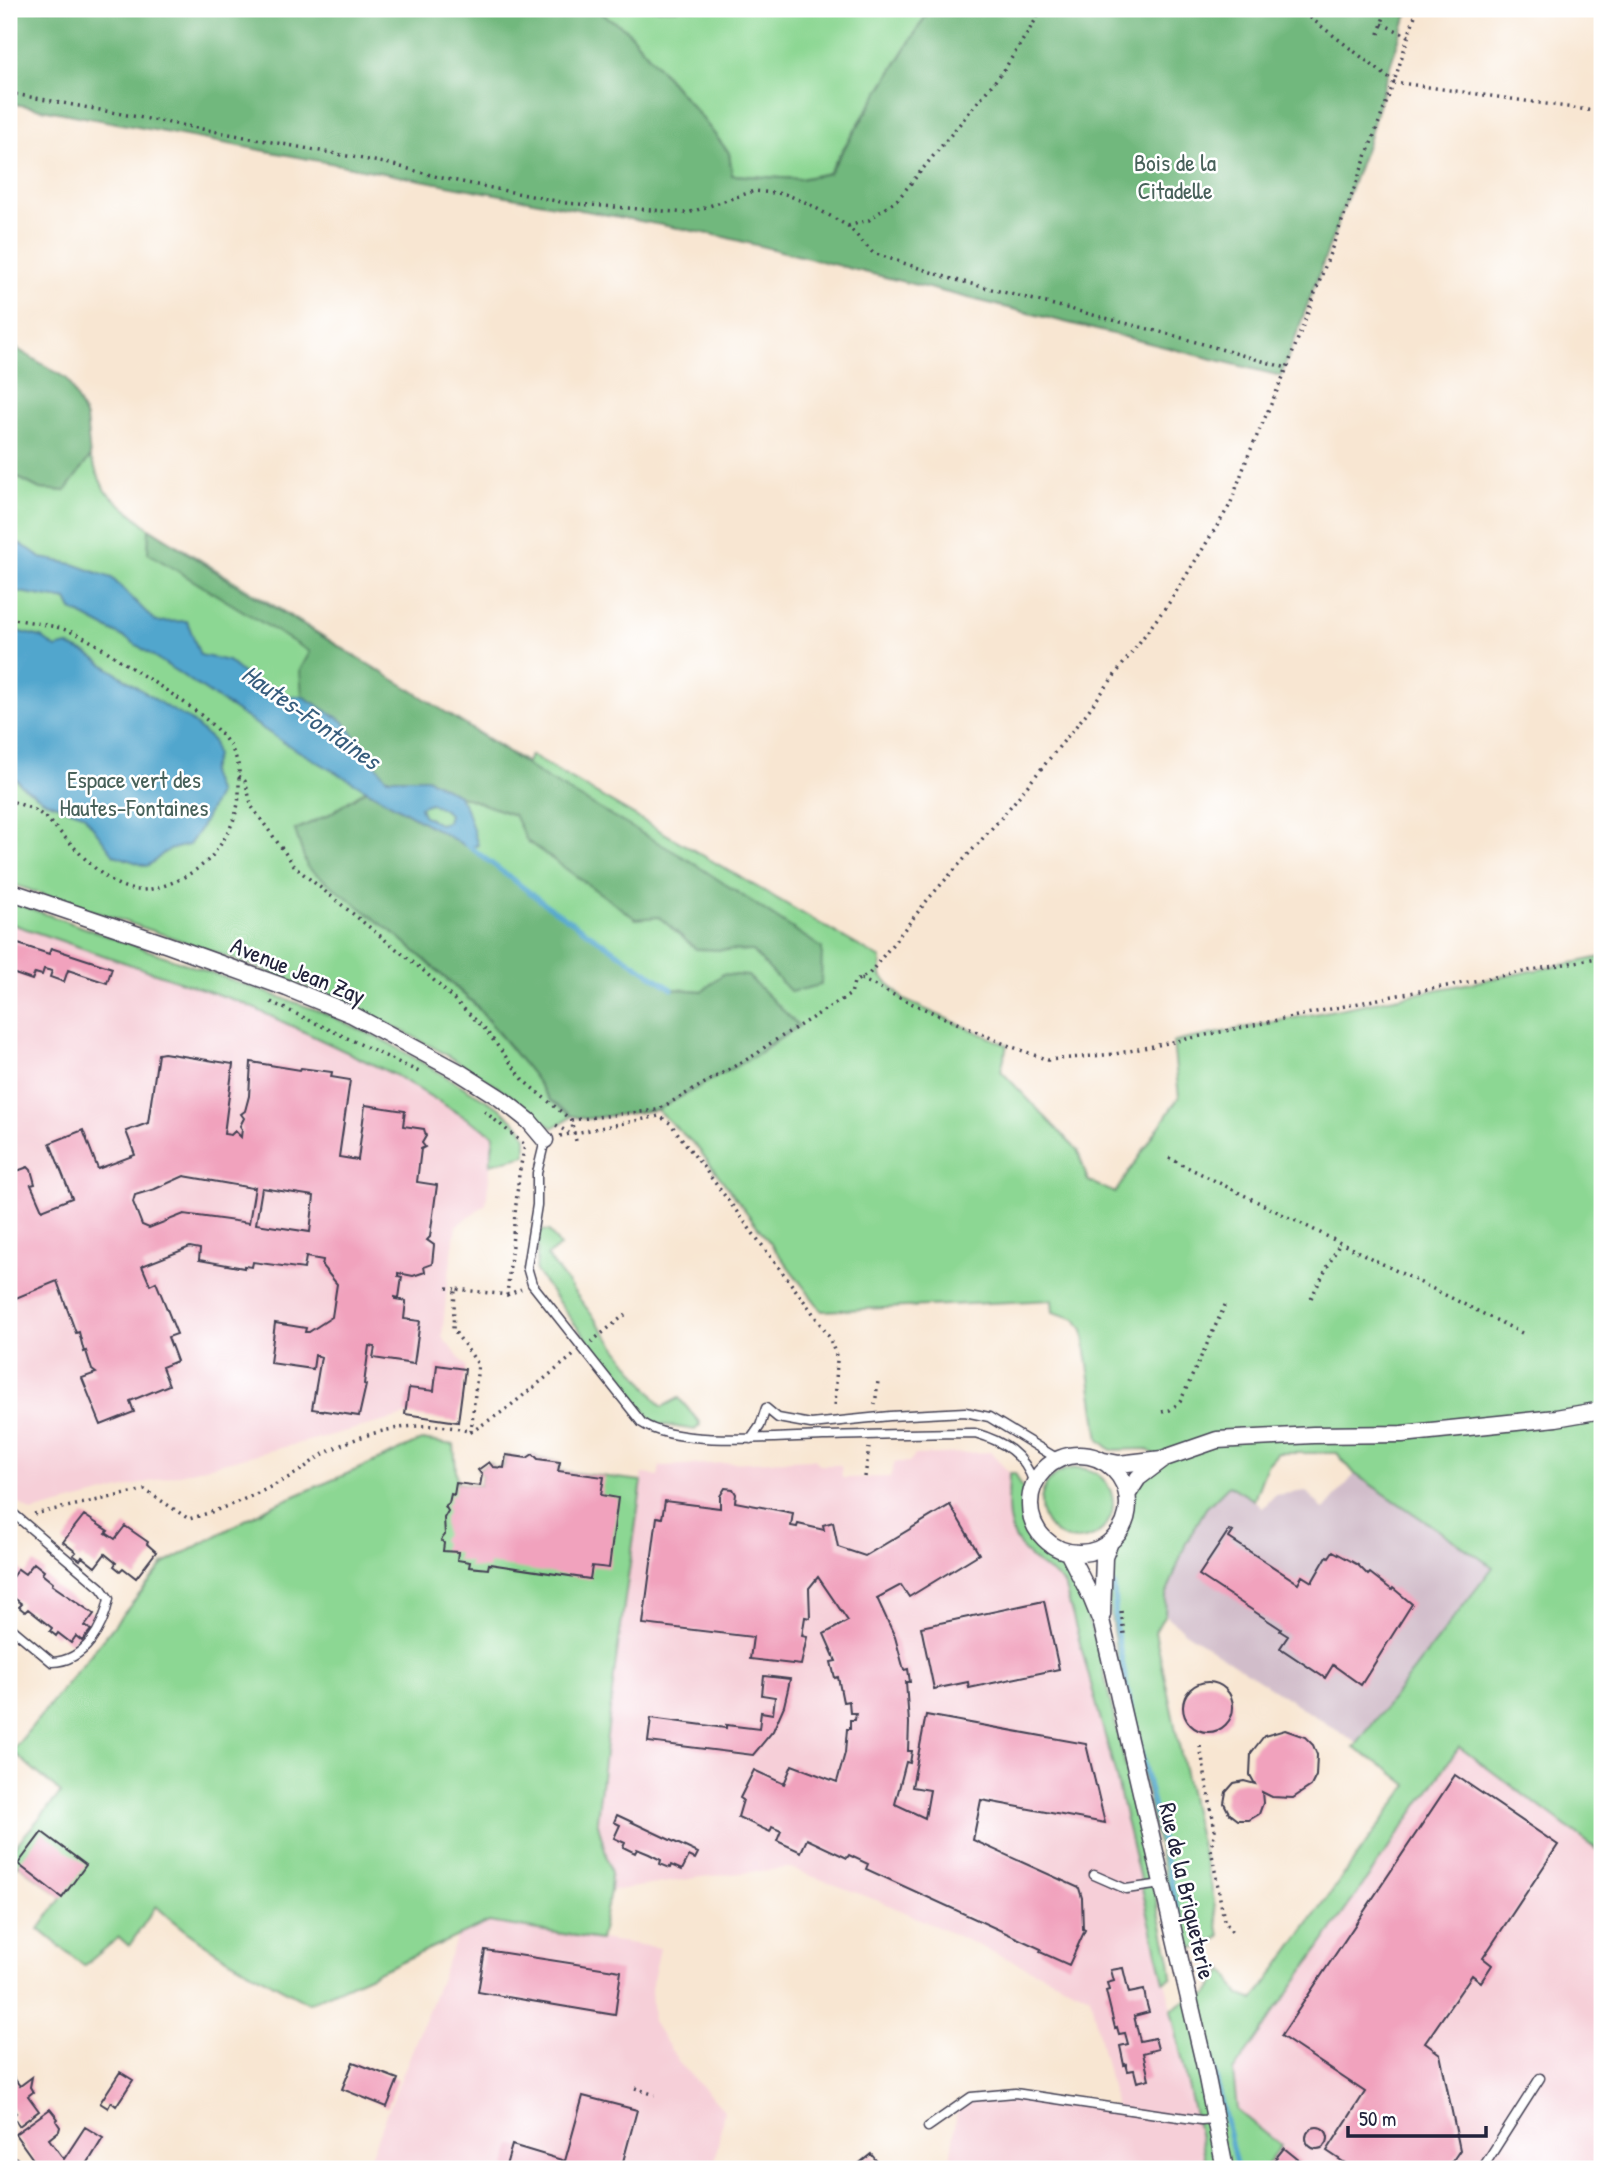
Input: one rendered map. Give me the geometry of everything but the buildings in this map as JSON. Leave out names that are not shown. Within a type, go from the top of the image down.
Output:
[{"type":"street","name":"Avenue Jean Zay","points":[[9,891],[168,945],[351,1014],[459,1072],[500,1098],[530,1121],[545,1140]]},
{"type":"street","points":[[1104,1461],[1119,1476],[1127,1495],[1123,1526],[1110,1542],[1090,1552],[1068,1552],[1048,1542],[1034,1525],[1029,1504],[1034,1483],[1048,1465],[1058,1459],[1086,1454],[1119,1464],[1162,1460],[1217,1440],[1313,1434],[1402,1434],[1532,1421],[1602,1410]]},
{"type":"street","points":[[1127,1495],[1138,1478],[1162,1460]]},
{"type":"street","name":"Rue de la Briqueterie","points":[[1102,1624],[1102,1577],[1104,1557],[1110,1542]]},
{"type":"street","name":"Rue de la Briqueterie","points":[[1068,1552],[1102,1624],[1225,2169]]},
{"type":"lane","points":[[545,1140],[537,1173],[537,1205],[527,1267],[532,1284],[642,1423],[653,1431],[680,1436],[751,1439],[975,1433],[996,1439],[1014,1450],[1030,1472],[1034,1483]]},
{"type":"lane","points":[[751,1439],[760,1426],[766,1408],[778,1418],[811,1424],[965,1412],[989,1417],[1058,1459]]},
{"type":"lane","points":[[9,1626],[52,1662],[62,1662],[77,1654],[95,1637],[105,1619],[109,1600],[101,1588],[10,1512]]},
{"type":"lane","points":[[1094,1875],[1126,1889],[1162,1884]]},
{"type":"lane","points":[[1482,2169],[1540,2078]]},
{"type":"lane","points":[[928,2127],[971,2097],[1015,2093],[1143,2113],[1201,2120],[1215,2119]]},
{"type":"path","points":[[848,226],[869,220],[898,199],[1004,70],[1040,9]]},
{"type":"path","points":[[1299,9],[1394,82],[1602,112]]},
{"type":"path","points":[[1380,34],[1386,9]]},
{"type":"path","points":[[571,1120],[657,1110],[758,1054],[766,1046],[846,999],[855,982],[869,974],[929,898],[1002,817],[1063,743],[1171,600],[1230,505],[1248,456],[1287,369],[1394,82],[1418,9]]},
{"type":"path","points":[[1382,24],[1409,36]]},
{"type":"path","points":[[9,93],[390,164],[442,178],[566,203],[688,213],[754,191],[785,194],[848,226],[873,253],[939,275],[1168,334],[1287,369]]},
{"type":"path","points":[[9,618],[67,630],[89,641],[167,692],[219,731],[237,760],[240,796],[229,829],[214,855],[191,875],[158,887],[138,890],[116,885],[37,812],[9,800]]},
{"type":"path","points":[[239,776],[245,781],[248,799],[274,839],[303,874],[425,972],[484,1028],[525,1082],[571,1120],[576,1141]]},
{"type":"path","points":[[240,796],[248,799]]},
{"type":"path","points":[[861,979],[1007,1045],[1048,1060],[1115,1054],[1375,1000],[1602,957]]},
{"type":"path","points":[[267,1000],[422,1073]]},
{"type":"path","points":[[447,1288],[507,1295],[519,1174],[525,1145],[475,1104]]},
{"type":"path","points":[[572,1132],[659,1115],[670,1123],[829,1337],[837,1358],[835,1422]]},
{"type":"path","points":[[1169,1157],[1524,1334]]},
{"type":"path","points":[[1311,1298],[1339,1243]]},
{"type":"path","points":[[455,1289],[453,1329],[478,1364],[471,1432]]},
{"type":"path","points":[[1162,1412],[1170,1410],[1180,1402],[1227,1301]]},
{"type":"path","points":[[10,1512],[44,1513],[145,1490],[188,1519],[213,1512],[293,1475],[328,1451],[361,1437],[421,1426],[444,1426],[471,1432],[505,1410],[625,1315]]},
{"type":"path","points":[[1200,1746],[1215,1830],[1212,1849],[1224,1920],[1234,1935]]},
{"type":"path","points":[[9,1982],[16,1969],[10,1937],[16,1915]]},
{"type":"path","points":[[635,2088],[655,2095]]},
{"type":"shaded area","points":[[9,923],[243,1003],[395,1075],[494,1135],[486,1204],[456,1226],[447,1288],[442,1337],[466,1366],[458,1422],[409,1415],[31,1512],[9,1496]]},
{"type":"shaded area","points":[[991,1452],[1009,1473],[1007,1498],[1038,1564],[1056,1575],[1064,1584],[1115,1773],[1179,2038],[1207,2169],[978,2169],[978,2166],[950,2160],[958,2104],[989,2094],[1116,2109],[1090,1996],[884,1903],[790,1868],[702,1877],[610,1891],[611,1873],[597,1820],[615,1668],[643,1474],[658,1476],[660,1466],[814,1459],[821,1465],[841,1465],[842,1478],[890,1477],[895,1462],[909,1462],[915,1455]]},
{"type":"shaded area","points":[[1355,1474],[1493,1567],[1358,1744],[1185,1632],[1165,1614],[1166,1596],[1186,1543],[1206,1508],[1229,1485],[1263,1508],[1275,1495],[1306,1491],[1324,1510]]},
{"type":"shaded area","points":[[1459,1746],[1602,1853],[1602,2169],[1263,2169],[1281,2146],[1237,2110],[1233,2072]]},
{"type":"shaded area","points":[[489,1922],[660,1948],[651,1989],[653,2022],[681,2065],[724,2110],[714,2168],[717,2169],[365,2169],[458,1935]]},
{"type":"green space","name":"Bois de la Citadelle","points":[[9,9],[594,9],[626,29],[701,117],[729,153],[732,175],[800,179],[829,173],[930,9],[1409,9],[1368,142],[1281,376],[720,236],[9,103]]},
{"type":"green space","points":[[594,9],[930,9],[828,173],[800,179],[732,175],[729,153],[701,117],[626,29]]},
{"type":"green space","points":[[9,344],[67,379],[86,418],[90,457],[65,491],[40,489],[9,473]]},
{"type":"green space","name":"Espace vert des Hautes-Fontaines","points":[[90,457],[105,491],[149,528],[527,763],[530,755],[881,959],[881,976],[904,1000],[1007,1045],[1001,1071],[1078,1151],[1088,1181],[1115,1193],[1179,1097],[1173,1042],[1602,957],[1602,1853],[1459,1747],[1233,2072],[1237,2110],[1281,2146],[1263,2169],[1207,2169],[1171,2010],[1188,1999],[1207,1995],[1224,1970],[1240,1995],[1254,2000],[1408,1785],[1354,1748],[1493,1567],[1355,1474],[1337,1453],[1278,1453],[1267,1465],[1254,1500],[1229,1485],[1206,1508],[1186,1543],[1166,1596],[1165,1614],[1155,1632],[1211,1884],[1220,1937],[1197,1947],[1180,1946],[1116,1654],[1109,1603],[1110,1542],[1126,1518],[1127,1495],[1162,1459],[1146,1449],[1111,1450],[1099,1440],[1083,1330],[1076,1319],[1053,1312],[1052,1300],[822,1311],[696,1146],[657,1110],[758,1054],[799,1026],[723,974],[703,991],[672,989],[545,904],[469,848],[366,790],[328,815],[295,830],[400,938],[475,1005],[550,1100],[572,1116],[553,1128],[493,1083],[362,1011],[293,981],[222,955],[9,883],[9,473],[40,489],[65,491]]},
{"type":"green space","points":[[149,528],[236,585],[413,691],[546,778],[690,861],[822,948],[821,985],[791,992],[752,951],[696,949],[659,917],[636,919],[527,841],[514,815],[458,795],[427,778],[386,779],[343,721],[302,696],[300,670],[310,652],[148,553]]},
{"type":"green space","points":[[366,790],[469,848],[545,904],[672,989],[703,991],[723,974],[748,976],[799,1026],[758,1054],[657,1110],[586,1119],[572,1116],[550,1100],[475,1004],[400,938],[307,867],[295,830],[328,815]]},
{"type":"green space","points":[[9,901],[322,1012],[387,1042],[501,1109],[522,1128],[526,1138],[526,1155],[490,1164],[494,1135],[395,1075],[243,1003],[9,923]]},
{"type":"green space","points":[[539,1230],[549,1231],[560,1246],[547,1256],[662,1407],[679,1398],[699,1422],[700,1425],[695,1430],[652,1421],[570,1318],[536,1271]]},
{"type":"green space","points":[[422,1440],[454,1445],[457,1483],[480,1486],[482,1475],[478,1470],[489,1462],[494,1467],[503,1468],[506,1455],[526,1458],[533,1454],[539,1459],[560,1462],[559,1471],[642,1481],[615,1668],[597,1820],[611,1873],[600,1940],[489,1922],[309,2003],[210,1948],[156,1906],[129,1946],[119,1937],[84,1966],[39,1929],[62,1897],[18,1864],[9,1875],[9,1853],[61,1793],[12,1751],[164,1564],[271,1506]]},
{"type":"green space","points":[[1077,1468],[1097,1474],[1107,1484],[1113,1504],[1107,1524],[1097,1534],[1077,1540],[1057,1534],[1047,1524],[1041,1504],[1047,1484],[1057,1474]]},
{"type":"green space","points":[[1009,1473],[1015,1473],[1023,1489],[1022,1521],[1036,1547],[1072,1574],[1085,1592],[1086,1613],[1100,1656],[1170,1960],[1172,1977],[1164,1982],[1115,1773],[1064,1584],[1026,1553],[1013,1533],[1008,1512]]},
{"type":"water","points":[[9,538],[41,558],[73,564],[112,578],[156,622],[187,621],[200,655],[228,661],[272,698],[302,696],[343,721],[386,778],[427,778],[458,795],[466,808],[478,845],[469,848],[286,744],[129,640],[72,610],[67,600],[13,591],[9,588]],"holes":[[[430,803],[449,814],[447,822],[439,824],[423,815],[420,807]]]},
{"type":"water","points":[[9,629],[41,637],[56,648],[67,645],[88,654],[190,720],[213,741],[216,756],[210,773],[218,794],[189,845],[168,851],[146,866],[114,855],[83,814],[45,801],[21,785],[9,771]]},
{"type":"waterway","name":"Hautes-Fontaines","points":[[466,844],[545,904],[672,989]]},
{"type":"waterway","points":[[1114,1585],[1116,1628],[1132,1713],[1186,1947]]},
{"type":"waterway","points":[[1199,2003],[1237,2169]]}]
